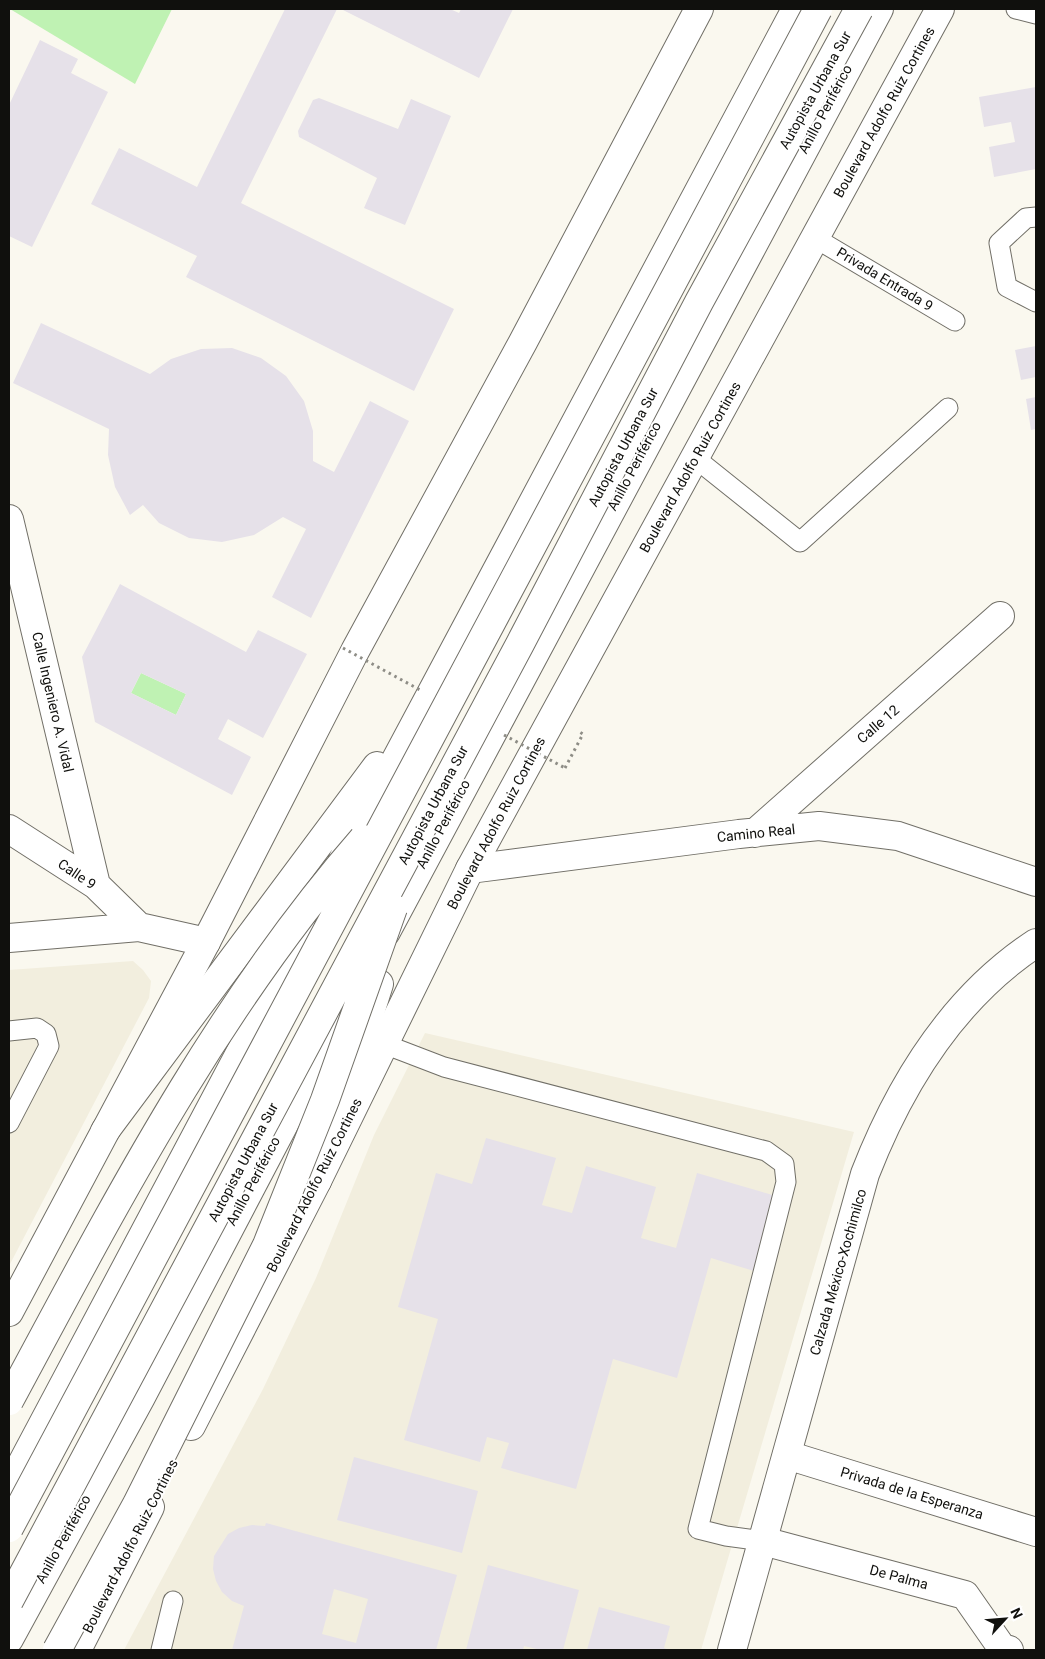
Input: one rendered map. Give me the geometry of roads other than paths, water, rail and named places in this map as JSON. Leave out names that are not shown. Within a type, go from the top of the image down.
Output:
[{"type":"main road","points":[[9,1312],[206,942],[355,651],[523,342],[699,9]]},
{"type":"main road","points":[[9,1488],[796,9]]},
{"type":"main road","points":[[9,1528],[818,9]]},
{"type":"main road","name":"Autopista Urbana Sur","points":[[9,1601],[699,302],[859,9]]},
{"type":"main road","name":"Anillo Periférico","points":[[9,1639],[141,1397],[411,884],[878,9]]},
{"type":"main road","name":"Boulevard Adolfo Ruiz Cortines","points":[[77,1650],[317,1181],[470,869],[940,9]]},
{"type":"main road","name":"Calle Ingeniero A. Vidal","points":[[9,519],[14,562],[96,885]]},
{"type":"main road","name":"Calle 12","points":[[755,833],[1000,616]]},
{"type":"main road","points":[[105,1131],[430,694]]},
{"type":"main road","points":[[9,1401],[146,1148],[222,1026],[304,911],[395,802]]},
{"type":"main road","name":"Camino Real","points":[[470,869],[819,826],[898,836],[1036,882]]},
{"type":"main road","points":[[57,1650],[138,1504],[266,1245],[325,1100],[421,827]]},
{"type":"main road","name":"Calle 9","points":[[9,829],[96,885],[139,927]]},
{"type":"main road","points":[[317,1181],[411,884]]},
{"type":"main road","points":[[9,938],[139,927],[206,942]]},
{"type":"main road","name":"Calzada México-Xochimilco","points":[[732,1650],[866,1174],[880,1135],[921,1062],[945,1028],[1001,971],[1036,943]]},
{"type":"main road","name":"Privada de la Esperanza","points":[[787,1455],[1036,1532]]},
{"type":"main road","name":"De Palma","points":[[763,1541],[965,1595],[1002,1648],[1009,1650]]},
{"type":"lane","points":[[1016,9],[1036,14]]},
{"type":"lane","points":[[1036,217],[1026,218],[999,243],[1008,287],[1036,302]]},
{"type":"lane","name":"Privada Entrada 9","points":[[815,238],[955,320]]},
{"type":"lane","points":[[695,458],[800,542],[948,408]]},
{"type":"lane","points":[[9,1031],[37,1028],[46,1034],[49,1046],[9,1123]]},
{"type":"lane","points":[[384,1044],[444,1067],[766,1151],[784,1164],[786,1182],[698,1529],[726,1536],[763,1541]]},
{"type":"lane","points":[[160,1650],[173,1601]]}]
